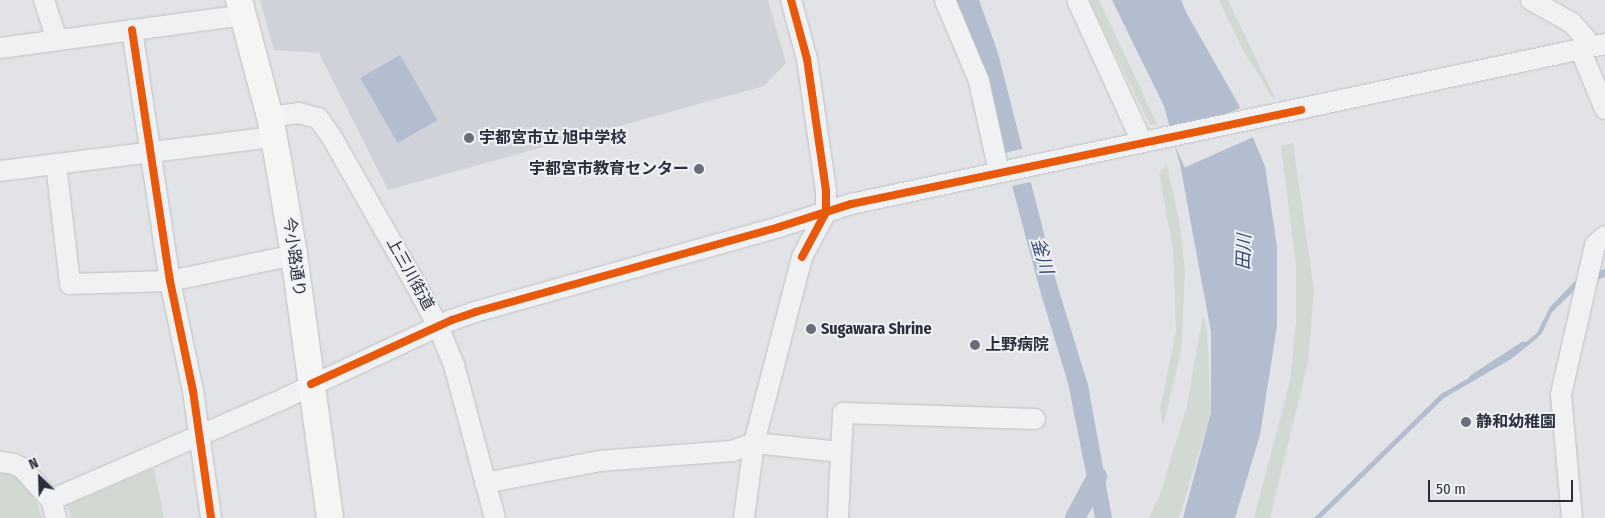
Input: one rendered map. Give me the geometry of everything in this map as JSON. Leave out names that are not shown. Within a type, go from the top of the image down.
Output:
[{"type":"main road","name":"今小路通り","points":[[241,8],[272,127],[294,255],[330,518]]},
{"type":"street","points":[[44,0],[57,40]]},
{"type":"street","points":[[744,518],[754,443],[802,257],[826,212],[826,191],[807,59],[791,0]]},
{"type":"street","points":[[945,0],[979,81],[1002,172]]},
{"type":"street","points":[[1077,0],[1148,141]]},
{"type":"street","points":[[1530,0],[1572,23],[1592,46],[1605,109]]},
{"type":"street","points":[[0,48],[132,30],[241,8]]},
{"type":"street","points":[[132,30],[149,152],[170,281],[193,391],[211,518]]},
{"type":"street","points":[[0,462],[22,468],[54,509],[199,436],[438,326],[475,312],[779,227],[851,204],[1273,116],[1592,46]]},
{"type":"street","name":"上三川街道","points":[[0,171],[149,152],[272,127],[298,113],[318,118],[331,136],[364,193],[438,326],[462,391],[495,518]]},
{"type":"street","points":[[56,164],[70,284],[170,281],[294,255]]},
{"type":"street","points":[[1572,518],[1561,394],[1595,245],[1605,236]]},
{"type":"street","points":[[838,518],[843,414],[1035,418]]},
{"type":"street","points":[[485,483],[599,461],[732,451],[754,443],[841,452]]},
{"type":"shaded area","name":"宇都宮市立 旭中学校","points":[[260,0],[768,0],[786,63],[764,86],[388,190],[319,53],[274,50]]},
{"type":"shaded area","points":[[1089,0],[1099,0],[1157,124],[1150,125]]},
{"type":"shaded area","points":[[1219,0],[1228,0],[1274,96],[1274,100],[1243,50]]},
{"type":"shaded area","points":[[1293,143],[1314,290],[1308,362],[1270,518],[1254,518],[1290,381],[1296,321],[1296,265],[1281,146]]},
{"type":"shaded area","points":[[1167,165],[1180,224],[1185,272],[1181,352],[1163,426],[1160,409],[1176,332],[1173,250],[1159,172]]},
{"type":"shaded area","points":[[1203,315],[1207,329],[1211,412],[1179,518],[1149,518],[1159,497],[1186,410]]},
{"type":"shaded area","points":[[154,468],[164,518],[71,518],[67,505]]},
{"type":"shaded area","points":[[0,470],[12,471],[21,478],[37,503],[42,518],[0,518]]},
{"type":"water","name":"釜川","points":[[955,0],[979,0],[998,53],[1056,281],[1088,385],[1112,518],[1095,518],[1068,383],[1041,294],[1002,148]]},
{"type":"water","name":"田川","points":[[1112,0],[1181,0],[1187,14],[1240,107],[1265,166],[1277,247],[1277,326],[1260,435],[1235,518],[1183,518],[1211,412],[1211,332],[1180,164],[1164,106]]},
{"type":"water","points":[[400,55],[438,120],[398,143],[360,78]]},
{"type":"water","points":[[1605,269],[1605,277],[1579,286],[1552,312],[1542,333],[1535,340],[1511,359],[1444,398],[1321,518],[1314,518],[1441,394],[1511,354],[1537,333],[1550,307],[1579,277]]},
{"type":"pier","points":[[1242,107],[1255,136],[1185,168],[1172,138]]},
{"type":"pier","points":[[1025,148],[1033,181],[1010,187],[1002,154]]},
{"type":"waterway","points":[[1472,378],[1523,345]]},
{"type":"waterway","points":[[1075,518],[1097,477]]},
{"type":"cycle path","points":[[791,0],[807,59],[826,191],[826,212],[802,257]]},
{"type":"cycle path","points":[[132,30],[170,281],[193,391],[211,518]]},
{"type":"cycle path","points":[[311,384],[452,320],[475,312],[779,227],[851,204],[1301,110]]},
{"type":"place","name":"宇都宮市立 旭中学校","points":[[469,138]]},
{"type":"place","name":"宇都宮市教育センター","points":[[699,169]]},
{"type":"place","name":"Sugawara Shrine","points":[[811,329]]},
{"type":"place","name":"上野病院","points":[[975,345]]},
{"type":"place","name":"静和幼稚園","points":[[1466,422]]}]
